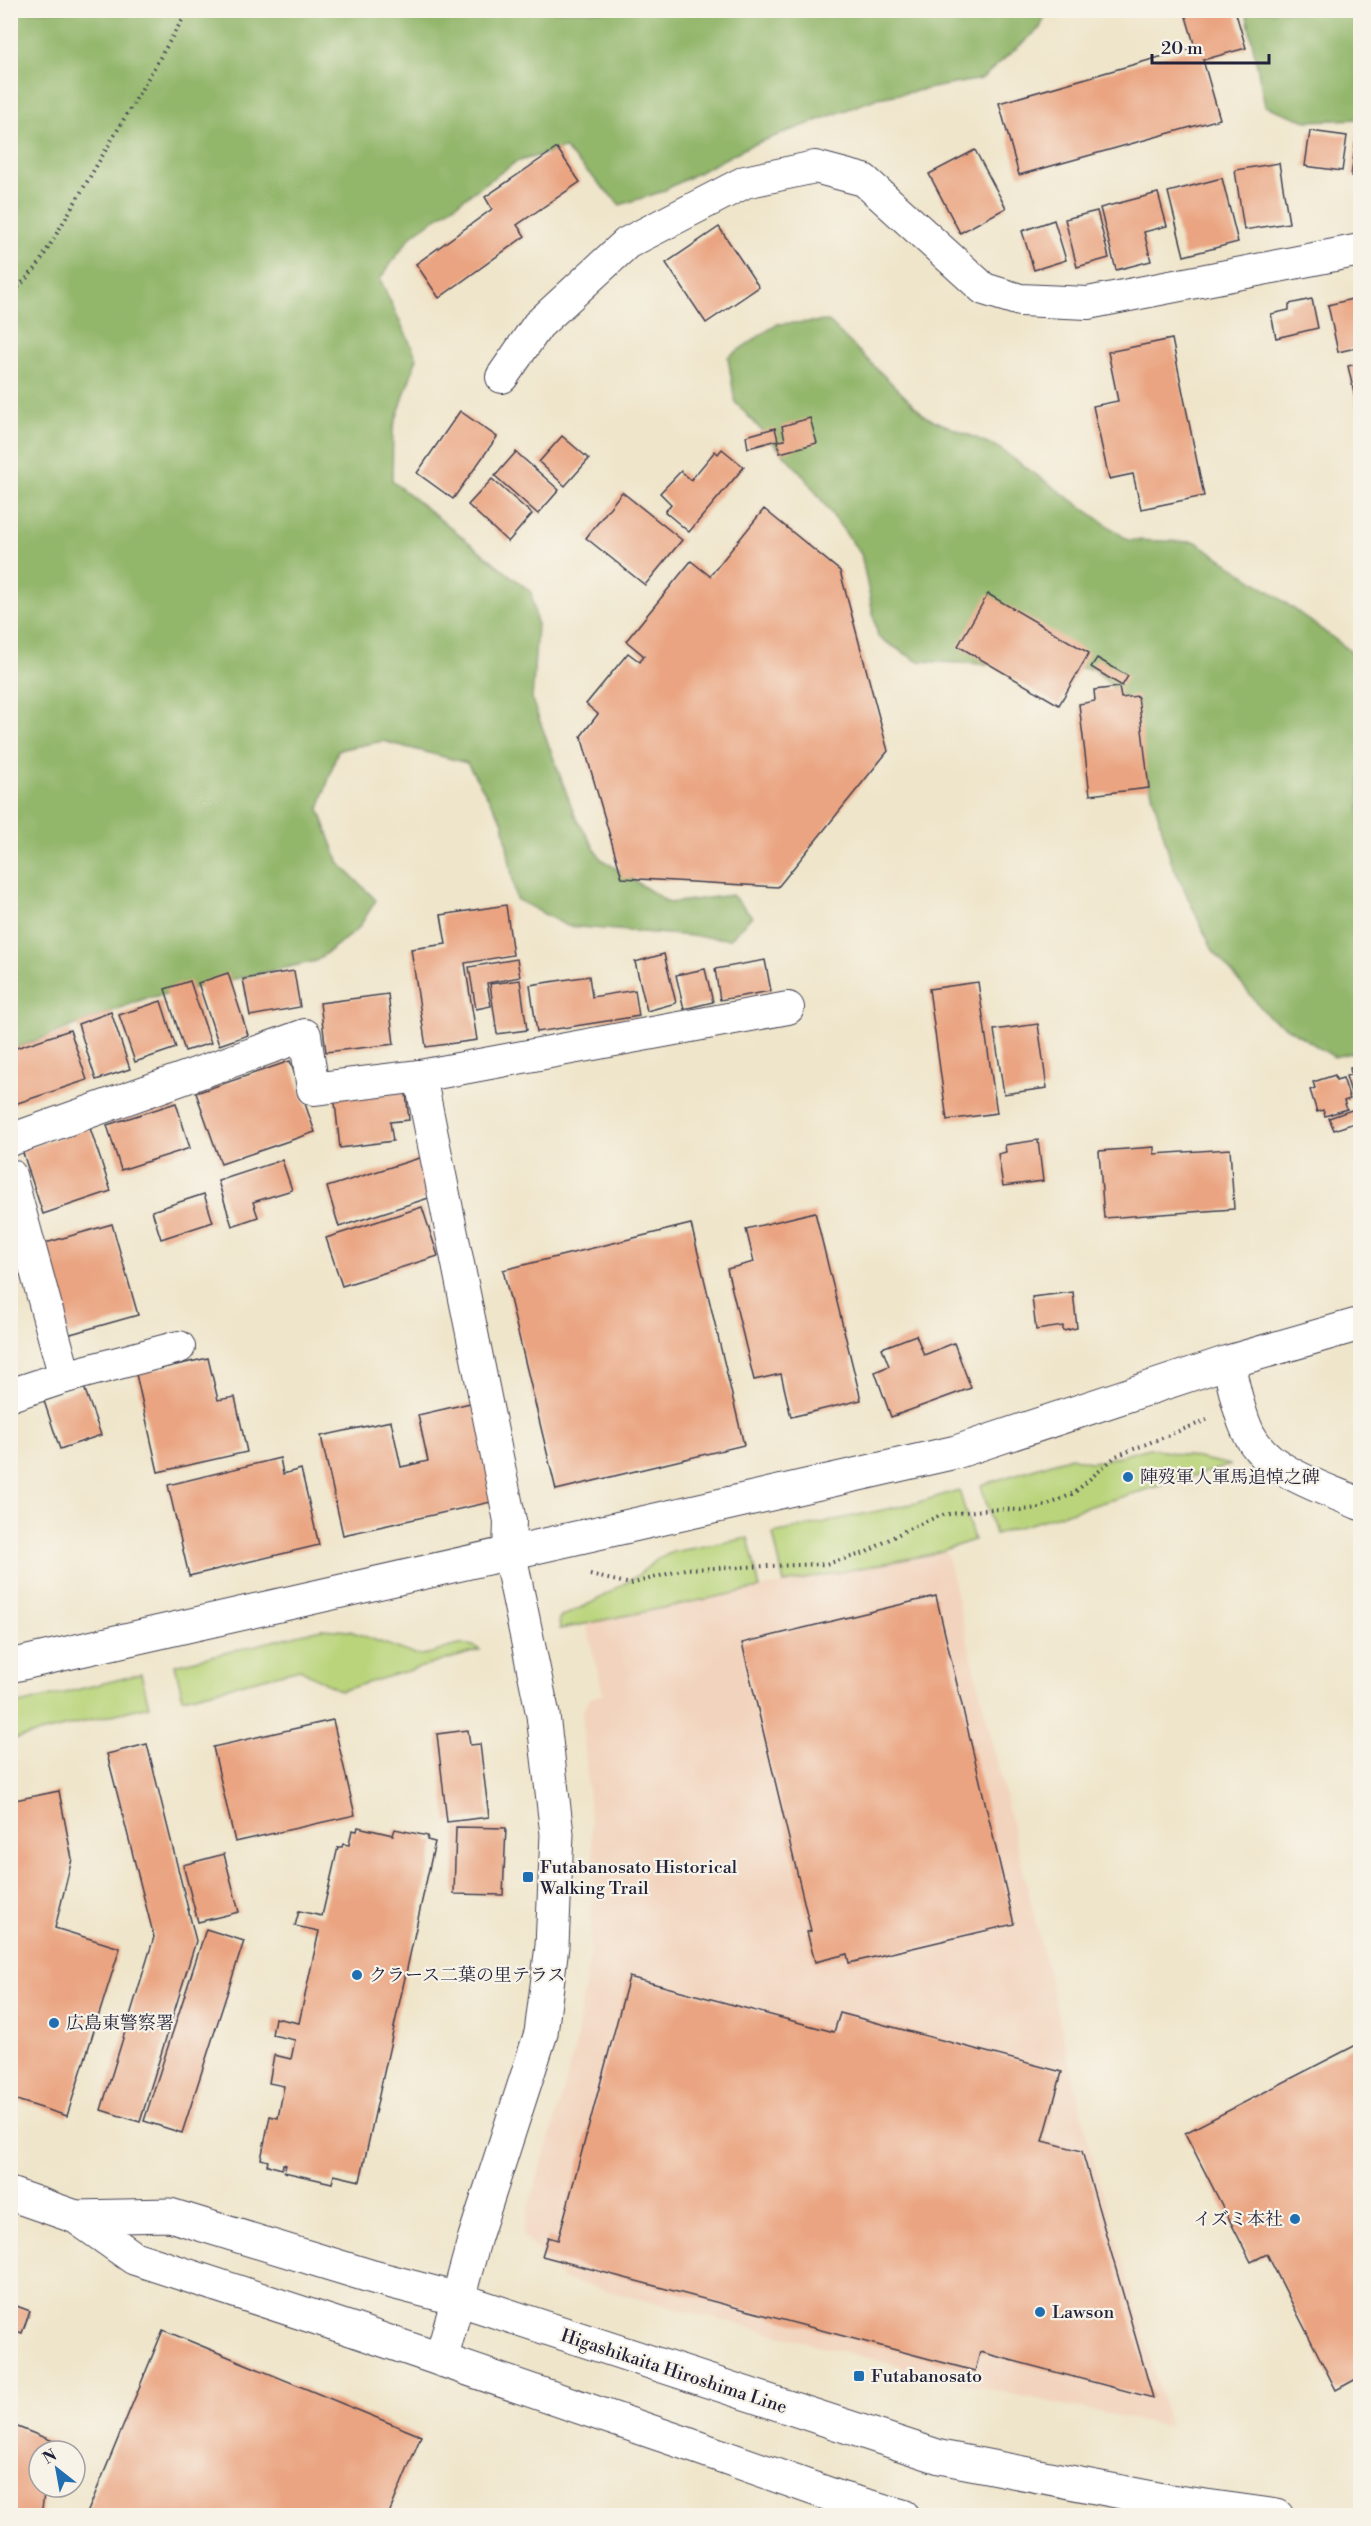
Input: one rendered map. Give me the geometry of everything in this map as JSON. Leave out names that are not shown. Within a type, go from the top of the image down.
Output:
[{"type":"street","points":[[502,377],[538,325],[627,243],[745,182],[815,166],[864,180],[984,289],[1020,300],[1088,303],[1360,250]]},
{"type":"street","points":[[10,1140],[305,1035],[313,1089],[420,1076],[788,1008]]},
{"type":"street","points":[[420,1076],[510,1521],[509,1551],[543,1715],[557,1834],[552,1946],[541,2033],[475,2236],[441,2360]]},
{"type":"street","points":[[10,1175],[65,1377]]},
{"type":"street","points":[[10,1666],[509,1551],[956,1452],[1228,1362],[1360,1323]]},
{"type":"street","points":[[10,1395],[65,1377],[179,1347]]},
{"type":"street","points":[[1228,1362],[1245,1426],[1256,1445],[1274,1465],[1360,1504]]},
{"type":"street","name":"Higashikaita Hiroshima Line","points":[[10,2194],[76,2217],[134,2258],[441,2360],[840,2498],[903,2516]]},
{"type":"street","name":"Higashikaita Hiroshima Line","points":[[76,2217],[170,2215],[373,2277],[458,2300],[940,2457],[1042,2479],[1232,2513],[1277,2516]]},
{"type":"path","points":[[10,296],[37,267],[189,10]]},
{"type":"path","points":[[589,1574],[631,1584],[685,1569],[826,1564],[864,1553],[941,1515],[992,1509],[1039,1508],[1074,1493],[1116,1456],[1208,1420]]},
{"type":"shaded area","points":[[946,1551],[1091,2151],[1170,2427],[987,2389],[562,2279],[523,2235],[527,2212],[576,2042],[590,1953],[594,1868],[582,1712],[589,1698],[603,1694],[586,1624]]},
{"type":"green space","points":[[11,11],[1047,11],[1040,28],[981,79],[878,98],[749,146],[661,192],[620,205],[564,148],[516,162],[411,236],[380,279],[417,358],[393,428],[392,481],[531,592],[537,625],[532,700],[575,816],[601,859],[669,903],[732,895],[752,916],[730,939],[567,926],[516,899],[503,822],[467,763],[383,741],[338,750],[319,809],[339,863],[376,900],[358,929],[316,961],[144,999],[11,1050]]},
{"type":"green space","points":[[1246,11],[1360,11],[1360,119],[1306,121],[1265,106]]},
{"type":"green space","points":[[828,321],[926,417],[997,447],[1128,540],[1196,542],[1275,595],[1352,652],[1360,668],[1360,1051],[1334,1057],[1268,1016],[1212,949],[1171,861],[1126,700],[1094,669],[917,661],[878,637],[861,554],[803,475],[735,402],[728,357],[777,324]]},
{"type":"green space","points":[[1150,1448],[1231,1465],[995,1534],[981,1485],[1071,1457],[1089,1462],[1101,1461]]},
{"type":"green space","points":[[959,1490],[974,1540],[932,1554],[784,1583],[773,1533],[916,1503]]},
{"type":"green space","points":[[748,1538],[760,1588],[560,1629],[559,1619],[563,1616],[593,1602],[634,1578],[658,1559],[673,1552]]},
{"type":"green space","points":[[322,1629],[350,1631],[416,1655],[465,1645],[480,1650],[340,1691],[300,1669],[183,1698],[175,1665]]},
{"type":"green space","points":[[141,1674],[149,1706],[11,1740],[11,1706]]},
{"type":"building","points":[[1184,10],[1235,10],[1246,48],[1203,60],[1220,119],[1019,175],[999,103],[1195,47]]},
{"type":"building","points":[[1310,131],[1347,136],[1342,171],[1305,166]]},
{"type":"building","points":[[1357,132],[1360,133],[1360,177],[1351,176]]},
{"type":"building","points":[[557,148],[580,182],[517,225],[525,236],[439,298],[416,264],[492,209],[485,197]]},
{"type":"building","points":[[975,150],[1006,208],[960,233],[929,174]]},
{"type":"building","points":[[1279,163],[1289,223],[1244,230],[1235,170]]},
{"type":"building","points":[[1222,178],[1238,242],[1184,256],[1168,192]]},
{"type":"building","points":[[1158,193],[1167,226],[1144,232],[1151,261],[1116,270],[1100,208]]},
{"type":"building","points":[[1097,211],[1109,258],[1077,267],[1065,219]]},
{"type":"building","points":[[1054,220],[1066,260],[1034,270],[1022,231]]},
{"type":"building","points":[[719,227],[759,287],[706,323],[666,263]]},
{"type":"building","points":[[1360,297],[1360,328],[1355,329],[1360,347],[1338,352],[1328,305]]},
{"type":"building","points":[[1312,299],[1318,328],[1276,338],[1271,314],[1289,310],[1289,304]]},
{"type":"building","points":[[1172,339],[1204,496],[1141,509],[1133,474],[1109,479],[1093,406],[1118,401],[1108,352]]},
{"type":"building","points":[[1360,363],[1360,421],[1348,366]]},
{"type":"building","points":[[460,411],[497,437],[453,499],[417,473]]},
{"type":"building","points":[[810,418],[817,443],[780,453],[778,441],[785,440],[782,426]]},
{"type":"building","points":[[775,428],[778,440],[748,448],[746,436]]},
{"type":"building","points":[[562,436],[589,459],[565,486],[539,462]]},
{"type":"building","points":[[722,449],[744,467],[689,532],[665,512],[671,504],[660,493],[681,471],[691,480],[715,451],[718,454]]},
{"type":"building","points":[[516,452],[559,490],[538,514],[495,476]]},
{"type":"building","points":[[492,479],[532,514],[508,542],[468,505]]},
{"type":"building","points":[[622,492],[682,540],[645,585],[586,538]]},
{"type":"building","points":[[764,509],[840,571],[888,751],[778,887],[622,878],[581,736],[598,714],[586,704],[628,653],[640,662],[644,656],[626,641],[691,561],[710,576]]},
{"type":"building","points":[[988,594],[1089,653],[1059,705],[958,646]]},
{"type":"building","points":[[1097,658],[1128,676],[1122,686],[1091,667]]},
{"type":"building","points":[[1119,687],[1121,698],[1138,696],[1149,788],[1090,795],[1079,704],[1095,701],[1094,690]]},
{"type":"building","points":[[506,905],[513,955],[465,963],[477,1040],[426,1047],[411,949],[446,944],[441,915]]},
{"type":"building","points":[[664,954],[676,1003],[647,1011],[635,962]]},
{"type":"building","points":[[517,959],[520,977],[487,983],[491,1006],[476,1009],[469,967]]},
{"type":"building","points":[[765,960],[771,991],[720,1000],[715,969]]},
{"type":"building","points":[[705,969],[713,1002],[684,1009],[676,975]]},
{"type":"building","points":[[294,971],[300,1007],[250,1016],[243,979]]},
{"type":"building","points":[[228,973],[248,1035],[219,1045],[198,983]]},
{"type":"building","points":[[589,976],[592,997],[635,990],[639,1016],[537,1032],[530,985]]},
{"type":"building","points":[[520,980],[527,1030],[497,1034],[490,984]]},
{"type":"building","points":[[190,981],[211,1043],[185,1051],[165,989]]},
{"type":"building","points":[[978,982],[997,1113],[947,1120],[929,989]]},
{"type":"building","points":[[388,994],[394,1044],[326,1052],[320,1003]]},
{"type":"building","points":[[161,1001],[176,1048],[135,1062],[119,1015]]},
{"type":"building","points":[[111,1012],[130,1069],[96,1080],[78,1024]]},
{"type":"building","points":[[1038,1024],[1047,1088],[1004,1094],[994,1030]]},
{"type":"building","points":[[70,1030],[87,1080],[12,1105],[10,1050]]},
{"type":"building","points":[[290,1061],[315,1132],[221,1164],[196,1093]]},
{"type":"building","points":[[1360,1065],[1360,1096],[1353,1099],[1346,1076],[1351,1075],[1350,1068]]},
{"type":"building","points":[[1335,1075],[1336,1080],[1343,1078],[1350,1099],[1344,1101],[1347,1109],[1325,1116],[1323,1110],[1317,1112],[1310,1090],[1315,1088],[1313,1082]]},
{"type":"building","points":[[405,1085],[409,1120],[390,1122],[393,1141],[340,1148],[334,1094]]},
{"type":"building","points":[[176,1103],[190,1148],[121,1170],[107,1125]]},
{"type":"building","points":[[1360,1107],[1360,1121],[1334,1130],[1329,1118]]},
{"type":"building","points":[[90,1128],[111,1191],[43,1214],[22,1150]]},
{"type":"building","points":[[1038,1140],[1043,1181],[1003,1186],[998,1154],[1006,1152],[1005,1145]]},
{"type":"building","points":[[1154,1147],[1154,1154],[1230,1149],[1234,1209],[1104,1218],[1099,1151]]},
{"type":"building","points":[[426,1156],[438,1195],[339,1227],[327,1187]]},
{"type":"building","points":[[282,1160],[292,1190],[253,1202],[258,1217],[232,1226],[218,1181]]},
{"type":"building","points":[[204,1194],[213,1222],[161,1239],[152,1211]]},
{"type":"building","points":[[422,1207],[438,1256],[342,1286],[326,1238]]},
{"type":"building","points":[[815,1212],[861,1400],[791,1417],[781,1374],[754,1380],[727,1269],[754,1262],[746,1229]]},
{"type":"building","points":[[112,1224],[138,1315],[67,1335],[42,1244]]},
{"type":"building","points":[[691,1224],[744,1445],[556,1490],[503,1270]]},
{"type":"building","points":[[1073,1292],[1077,1328],[1063,1331],[1063,1326],[1036,1330],[1032,1297]]},
{"type":"building","points":[[916,1335],[924,1355],[954,1343],[971,1388],[891,1417],[875,1372],[889,1366],[882,1348]]},
{"type":"building","points":[[208,1358],[218,1400],[235,1397],[247,1452],[158,1472],[136,1374]]},
{"type":"building","points":[[84,1387],[101,1435],[60,1449],[44,1401]]},
{"type":"building","points":[[479,1401],[500,1500],[343,1535],[321,1436],[391,1421],[401,1467],[428,1461],[418,1415]]},
{"type":"building","points":[[280,1458],[283,1474],[301,1469],[319,1545],[189,1576],[168,1485]]},
{"type":"building","points":[[936,1596],[1014,1924],[849,1963],[847,1954],[815,1962],[807,1932],[811,1931],[742,1643]]},
{"type":"building","points":[[333,1720],[355,1815],[235,1842],[213,1747]]},
{"type":"building","points":[[468,1730],[470,1745],[480,1744],[489,1817],[447,1822],[437,1734]]},
{"type":"building","points":[[147,1744],[196,1941],[140,2122],[101,2110],[154,1937],[107,1754]]},
{"type":"building","name":"広島東警察署","points":[[59,1791],[72,1859],[55,1928],[120,1948],[67,2116],[10,2098],[10,1801]]},
{"type":"building","name":"クラース二葉の里テラス","points":[[358,1827],[393,1835],[395,1829],[428,1836],[427,1840],[435,1842],[360,2181],[334,2175],[332,2183],[284,2172],[286,2165],[283,2164],[282,2169],[267,2165],[268,2161],[261,2159],[270,2116],[278,2118],[284,2086],[269,2083],[274,2055],[291,2059],[295,2040],[272,2035],[275,2018],[299,2023],[319,1931],[295,1926],[299,1911],[322,1916],[338,1847],[342,1847],[343,1844],[349,1845],[352,1830],[357,1831]]},
{"type":"building","points":[[456,1827],[506,1828],[503,1895],[454,1894]]},
{"type":"building","points":[[224,1854],[239,1912],[198,1922],[183,1865]]},
{"type":"building","points":[[206,1929],[244,1941],[182,2133],[144,2121]]},
{"type":"building","points":[[629,1977],[834,2032],[840,2013],[1062,2072],[1043,2141],[1082,2151],[1153,2398],[980,2352],[975,2371],[542,2256],[548,2237],[558,2240]]},
{"type":"building","name":"イズミ本社","points":[[1360,2043],[1360,2377],[1336,2390],[1267,2254],[1251,2262],[1185,2133]]},
{"type":"building","points":[[14,2305],[30,2311],[22,2333],[10,2329],[10,2314]]},
{"type":"building","points":[[163,2330],[421,2436],[388,2516],[86,2516]]},
{"type":"building","points":[[10,2424],[48,2439],[27,2439],[27,2499],[43,2499],[41,2516],[10,2516]]},
{"type":"place","name":"陣歿軍人軍馬追悼之碑","points":[[1128,1477]]},
{"type":"place","name":"Futabanosato Historical Walking Trail","points":[[528,1877]]},
{"type":"place","name":"クラース二葉の里テラス","points":[[357,1975]]},
{"type":"place","name":"広島東警察署","points":[[54,2023]]},
{"type":"place","name":"イズミ本社","points":[[1295,2219]]},
{"type":"place","name":"Lawson","points":[[1040,2312]]},
{"type":"place","name":"Futabanosato","points":[[859,2376]]}]
